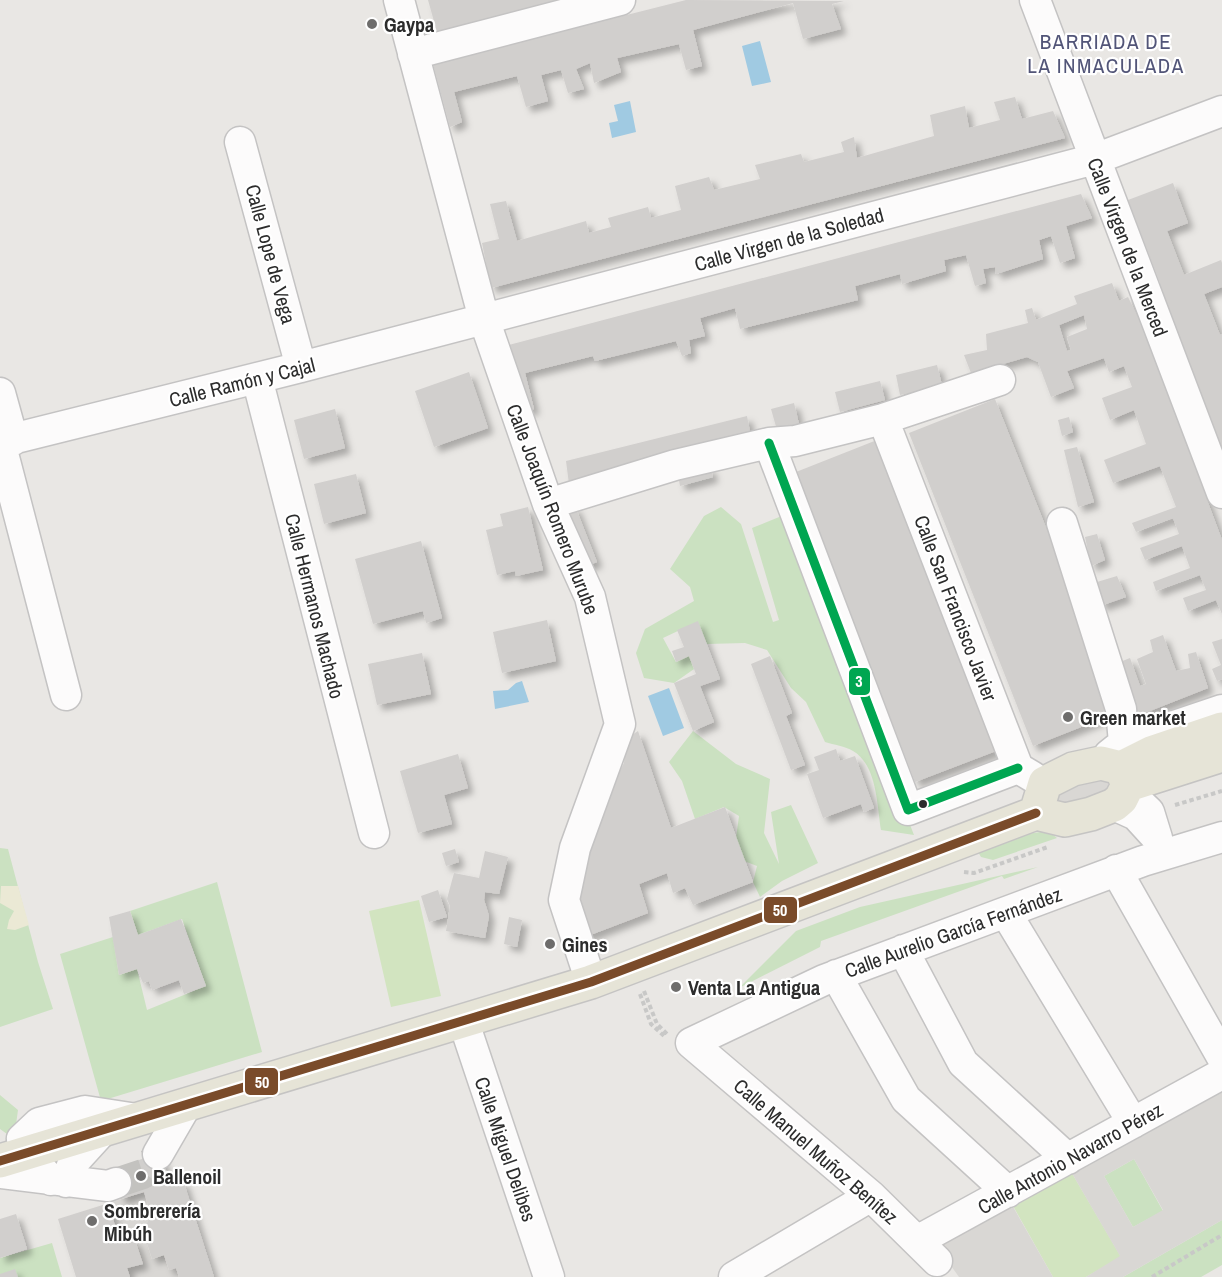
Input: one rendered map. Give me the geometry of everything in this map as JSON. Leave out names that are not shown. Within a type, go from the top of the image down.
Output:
[{"type":"main road","points":[[1033,788],[1065,820],[1091,814],[1119,776],[1151,753],[1222,729]]},
{"type":"main road","points":[[13,1157],[591,982],[755,919],[1073,769],[1119,776],[1222,755]]},
{"type":"street","name":"Calle Joaquín Romero Murube","points":[[399,0],[484,319],[548,504],[590,597],[620,724],[575,848],[564,900],[591,982]]},
{"type":"street","points":[[413,54],[620,0]]},
{"type":"street","name":"Calle Virgen de la Merced","points":[[1035,0],[1222,493]]},
{"type":"street","name":"Calle Virgen de la Soledad","points":[[484,319],[1095,159],[1222,111]]},
{"type":"street","name":"Calle Lope de Vega","points":[[240,142],[302,366]]},
{"type":"street","name":"Calle Ramón y Cajal","points":[[4,442],[484,319]]},
{"type":"street","name":"Calle Hermanos Machado","points":[[257,378],[374,833]]},
{"type":"street","points":[[548,504],[675,465],[769,443],[795,441],[883,419],[1000,380]]},
{"type":"street","points":[[0,393],[4,442],[66,695]]},
{"type":"street","name":"Calle San Francisco Javier","points":[[883,419],[1033,788]]},
{"type":"street","points":[[769,443],[908,810],[1033,788]]},
{"type":"street","points":[[1062,523],[1121,709],[1119,776],[1136,815],[1160,847]]},
{"type":"street","points":[[1119,776],[1222,710]]},
{"type":"street","name":"Calle Aurelio García Fernández","points":[[692,1043],[836,975],[1116,870],[1160,847],[1222,837]]},
{"type":"street","points":[[1116,870],[1222,1057]]},
{"type":"street","points":[[1006,913],[1133,1123]]},
{"type":"street","points":[[903,950],[963,1063],[1068,1159]]},
{"type":"street","points":[[836,975],[906,1099],[1008,1192]]},
{"type":"street","name":"Calle Miguel Delibes","points":[[463,1020],[549,1277]]},
{"type":"street","name":"Calle Manuel Muñoz Benítez","points":[[692,1043],[871,1196],[927,1251]]},
{"type":"street","name":"Calle Antonio Navarro Pérez","points":[[927,1251],[1008,1192],[1222,1074]]},
{"type":"street","points":[[158,1154],[187,1104]]},
{"type":"street","points":[[58,1181],[13,1157],[22,1139],[39,1123],[85,1111],[137,1119]]},
{"type":"street","points":[[58,1181],[104,1129]]},
{"type":"street","points":[[0,1173],[108,1186],[116,1183]]},
{"type":"street","points":[[734,1277],[871,1196]]},
{"type":"path","points":[[631,966],[657,1024],[676,1042],[692,1043]]},
{"type":"path","points":[[1152,1277],[1222,1234]]},
{"type":"green space","points":[[721,507],[741,524],[773,622],[779,620],[752,528],[789,513],[914,835],[881,830],[877,798],[867,766],[853,751],[825,742],[806,702],[791,688],[767,650],[745,643],[707,644],[697,622],[663,638],[676,662],[689,656],[694,669],[674,683],[644,678],[636,653],[645,629],[694,601],[690,587],[670,569],[704,516]]},
{"type":"green space","points":[[693,731],[736,764],[770,779],[764,833],[779,864],[771,812],[791,805],[818,863],[782,881],[760,897],[753,882],[757,866],[744,861],[736,838],[739,816],[724,807],[695,819],[682,781],[669,762]]},
{"type":"green space","points":[[1048,831],[1057,838],[993,860],[981,857],[977,850],[1026,834]]},
{"type":"green space","points":[[0,848],[8,849],[53,1009],[0,1027]]},
{"type":"green space","points":[[1038,867],[1004,879],[1002,876],[821,941],[820,947],[739,988],[796,931],[860,907]]},
{"type":"green space","points":[[217,882],[262,1052],[101,1101],[60,954],[113,937],[119,975],[137,969],[147,1010],[206,986],[182,919],[138,935],[130,911]]},
{"type":"green space","points":[[419,900],[441,996],[391,1007],[369,911]]},
{"type":"green space","points":[[0,1095],[18,1110],[14,1139],[0,1129]]},
{"type":"green space","points":[[1134,1159],[1163,1211],[1133,1227],[1104,1176]]},
{"type":"green space","points":[[1066,1163],[1121,1257],[1086,1277],[1053,1277],[1008,1197]]},
{"type":"green space","points":[[1222,1220],[1222,1265],[1201,1277],[1123,1277]]},
{"type":"green space","points":[[52,1243],[62,1277],[0,1277],[0,1258]]},
{"type":"sand","points":[[1,886],[18,886],[29,925],[15,930],[7,929],[14,911],[0,903]]},
{"type":"shaded area","points":[[1099,774],[1108,780],[1108,792],[1055,808],[1056,789]]},
{"type":"shaded area","points":[[1222,1074],[1222,1220],[1123,1277],[1086,1277],[1120,1256],[1066,1163],[1008,1198],[1053,1277],[959,1277],[929,1235]],"holes":[[[1134,1159],[1163,1210],[1133,1227],[1104,1176]]]},
{"type":"shaded area","points":[[144,1192],[151,1215],[146,1225],[149,1234],[146,1240],[152,1259],[164,1255],[169,1270],[176,1268],[179,1277],[130,1277],[127,1268],[143,1264],[136,1243],[128,1238],[125,1229],[115,1226],[109,1203]]},
{"type":"water","points":[[760,41],[771,82],[752,86],[742,46]]},
{"type":"water","points":[[630,101],[636,132],[612,138],[609,123],[618,121],[614,105]]},
{"type":"water","points":[[522,681],[529,702],[495,709],[493,691],[508,690]]},
{"type":"water","points":[[669,688],[684,728],[663,736],[648,696]]},
{"type":"building","points":[[428,0],[556,0],[557,1],[437,32]]},
{"type":"building","points":[[686,0],[844,1],[832,4],[841,29],[803,39],[793,3],[693,30],[702,66],[686,70],[679,44],[617,58],[621,72],[594,83],[590,63],[576,69],[584,89],[568,93],[561,70],[541,75],[548,101],[526,107],[517,76],[454,92],[462,122],[450,127],[433,64]]},
{"type":"building","points":[[1015,97],[1022,119],[1053,111],[1065,138],[491,288],[482,243],[499,239],[490,204],[506,201],[517,241],[586,221],[589,233],[611,227],[608,218],[648,207],[651,218],[681,210],[675,186],[709,177],[714,190],[760,179],[755,165],[801,154],[804,162],[844,152],[841,142],[854,137],[857,158],[934,136],[930,115],[965,106],[969,128],[1000,120],[994,102]]},
{"type":"building","points":[[1173,183],[1188,223],[1167,231],[1184,275],[1221,260],[1222,263],[1222,287],[1204,294],[1220,335],[1222,334],[1222,463],[1154,285],[1160,283],[1128,200]]},
{"type":"building","points":[[1081,194],[1092,218],[1066,226],[1075,258],[1060,263],[1051,236],[1039,240],[1043,259],[996,274],[995,267],[983,269],[986,283],[975,286],[966,255],[944,260],[946,271],[902,284],[900,274],[855,286],[858,300],[740,329],[735,308],[700,318],[705,336],[689,340],[691,353],[682,356],[676,341],[595,361],[593,356],[525,373],[534,409],[525,411],[505,346]]},
{"type":"building","points":[[1112,283],[1119,301],[1128,297],[1141,324],[1222,540],[1222,614],[1216,600],[1188,611],[1183,598],[1206,590],[1200,575],[1156,591],[1153,582],[1190,568],[1182,546],[1145,560],[1140,548],[1179,534],[1173,518],[1136,532],[1132,523],[1176,507],[1160,466],[1113,483],[1104,460],[1146,444],[1134,410],[1110,420],[1102,398],[1132,387],[1124,366],[1109,372],[1104,358],[1067,371],[1074,388],[1051,397],[1038,362],[1027,357],[971,373],[964,355],[987,350],[986,334],[1028,323],[1025,310],[1032,308],[1036,320],[1077,304],[1074,296]],"holes":[[[1084,315],[1087,329],[1067,337],[1071,350],[1067,351],[1059,325]]]},
{"type":"building","points":[[937,365],[942,385],[900,395],[896,375]]},
{"type":"building","points":[[469,372],[488,428],[434,447],[415,391]]},
{"type":"building","points":[[880,381],[885,400],[840,412],[835,392]]},
{"type":"building","points":[[995,399],[1119,712],[1033,746],[909,433]]},
{"type":"building","points":[[794,403],[799,424],[777,430],[771,409]]},
{"type":"building","points":[[335,409],[345,448],[304,459],[294,420]]},
{"type":"building","points":[[747,416],[751,437],[569,484],[566,461]]},
{"type":"building","points":[[1069,417],[1073,432],[1062,436],[1058,420]]},
{"type":"building","points":[[877,440],[996,751],[915,782],[796,472]]},
{"type":"building","points":[[1077,447],[1094,502],[1078,507],[1064,450]]},
{"type":"building","points":[[710,467],[713,477],[680,486],[678,475]]},
{"type":"building","points":[[356,474],[366,513],[324,524],[314,484]]},
{"type":"building","points":[[575,506],[597,562],[584,567],[561,511]]},
{"type":"building","points":[[528,507],[543,570],[516,576],[515,571],[497,575],[486,530],[503,526],[500,514]]},
{"type":"building","points":[[1097,534],[1105,560],[1091,566],[1085,537]]},
{"type":"building","points":[[421,541],[442,618],[426,623],[423,611],[373,624],[355,559]]},
{"type":"building","points":[[1117,576],[1126,597],[1100,606],[1097,582]]},
{"type":"building","points":[[547,620],[556,661],[502,673],[493,632]]},
{"type":"building","points":[[698,621],[720,679],[700,686],[714,722],[693,731],[674,683],[696,674],[689,656],[676,662],[672,651],[684,647],[677,630]]},
{"type":"building","points":[[1163,635],[1176,671],[1190,668],[1188,654],[1196,652],[1208,688],[1127,720],[1115,664],[1130,658],[1140,686],[1146,684],[1137,659],[1153,652],[1150,640]]},
{"type":"building","points":[[1222,639],[1222,679],[1217,681],[1212,669],[1221,665],[1212,642]]},
{"type":"building","points":[[422,653],[431,694],[377,705],[368,664]]},
{"type":"building","points":[[770,656],[792,713],[786,716],[805,765],[791,770],[751,664]]},
{"type":"building","points":[[638,731],[671,828],[725,807],[753,882],[693,905],[685,888],[673,893],[667,873],[639,884],[648,913],[585,937],[571,899],[601,806],[624,763],[626,739]]},
{"type":"building","points":[[836,749],[840,761],[855,756],[874,808],[864,812],[861,804],[823,818],[807,774],[819,770],[814,757]]},
{"type":"building","points":[[458,754],[468,788],[444,795],[452,824],[418,833],[400,771]]},
{"type":"building","points":[[455,849],[459,862],[446,866],[442,853]]},
{"type":"building","points":[[485,851],[508,857],[499,894],[485,892],[484,900],[489,916],[485,938],[446,931],[450,906],[447,899],[454,873],[479,878]]},
{"type":"building","points":[[438,890],[447,917],[429,922],[421,896]]},
{"type":"building","points":[[130,911],[138,935],[181,919],[206,986],[184,994],[179,980],[152,990],[149,981],[143,983],[137,969],[119,975],[109,917]]},
{"type":"building","points":[[509,917],[522,920],[517,947],[504,944]]},
{"type":"building","points":[[160,1153],[171,1184],[183,1180],[214,1277],[179,1277],[176,1268],[169,1270],[164,1255],[152,1259],[146,1240],[149,1234],[146,1225],[151,1215],[144,1192],[121,1199],[112,1169]]},
{"type":"building","points":[[109,1203],[115,1226],[125,1228],[128,1238],[136,1243],[143,1264],[127,1268],[130,1277],[76,1277],[58,1219]]},
{"type":"building","points":[[16,1214],[27,1249],[0,1258],[0,1219]]},
{"type":"building","points":[[15,1269],[18,1277],[0,1277],[0,1274]]},
{"type":"tunnel","points":[[116,1183],[143,1174],[158,1154]]},
{"type":"transit line","name":"3","points":[[769,443],[908,810],[1018,768]]},
{"type":"transit line","name":"50","points":[[0,1161],[591,982],[1036,813]]},
{"type":"place","name":"Gaypa","points":[[372,24]]},
{"type":"place","name":"Green market","points":[[1068,717]]},
{"type":"place","name":"Gines","points":[[550,944]]},
{"type":"place","name":"Venta La Antigua","points":[[676,987]]},
{"type":"place","name":"Ballenoil","points":[[141,1176]]},
{"type":"place","name":"Sombrerería Mibúh","points":[[92,1221]]},
{"type":"district","name":"BARRIADA DE LA INMACULADA","points":[[1106,53]]}]
